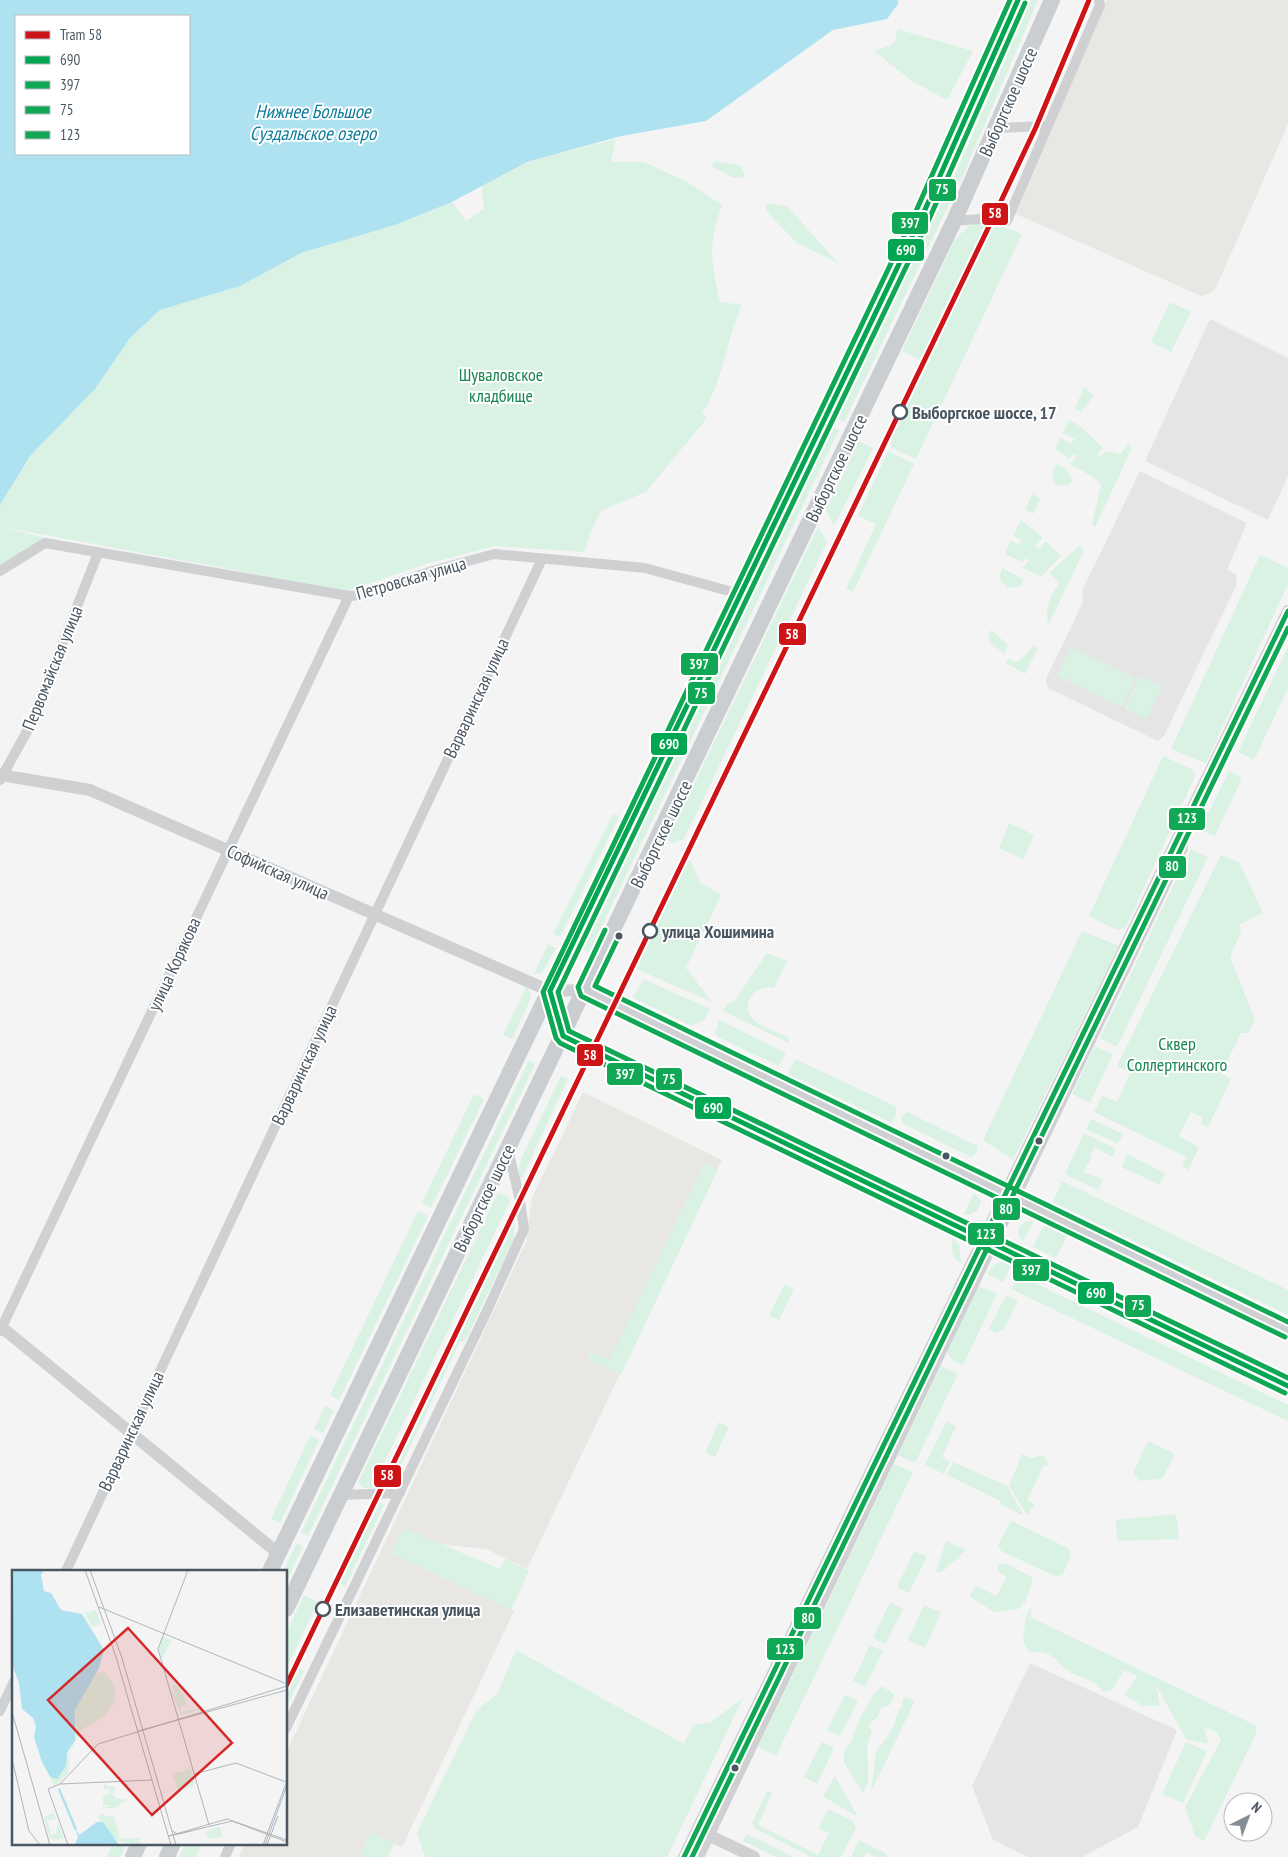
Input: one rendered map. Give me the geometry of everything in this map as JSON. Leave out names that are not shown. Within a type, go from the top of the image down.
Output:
[{"type":"main road","name":"Выборгское шоссе","points":[[270,1570],[927,206],[1018,0]]},
{"type":"main road","name":"Выборгское шоссе","points":[[288,1605],[954,221],[997,128],[1052,0]]},
{"type":"main road","points":[[133,1857],[140,1844]]},
{"type":"main road","points":[[167,1857],[174,1844]]},
{"type":"street","points":[[954,221],[993,218],[1007,221],[1100,6],[1099,0]]},
{"type":"street","points":[[997,128],[1048,126]]},
{"type":"street","name":"Петровская улица","points":[[0,571],[45,543],[244,576],[348,596],[361,595],[432,571],[494,554],[646,568],[740,594]]},
{"type":"street","name":"Первомайская улица","points":[[1,777],[30,726],[98,553]]},
{"type":"street","name":"Варваринская улица","points":[[66,1570],[542,559]]},
{"type":"street","name":"улица Корякова","points":[[1,1328],[348,596]]},
{"type":"street","points":[[684,1857],[703,1832],[988,1241],[1288,611]]},
{"type":"street","points":[[1010,1195],[1288,627]]},
{"type":"street","name":"Софийская улица","points":[[1,777],[90,790],[550,991]]},
{"type":"street","points":[[1288,1330],[584,990],[550,991],[562,1036],[1288,1386]]},
{"type":"street","points":[[288,1724],[400,1493],[524,1229],[520,1201],[508,1149]]},
{"type":"street","points":[[1,1328],[278,1553]]},
{"type":"street","points":[[341,1495],[400,1493]]},
{"type":"street","points":[[0,1710],[12,1685]]},
{"type":"street","points":[[698,1857],[703,1832]]},
{"type":"street","points":[[703,1832],[754,1857]]},
{"type":"street","points":[[224,1857],[230,1844]]},
{"type":"shaded area","points":[[1107,0],[1288,0],[1288,124],[1216,288],[1209,294],[1201,296],[1016,214]]},
{"type":"shaded area","points":[[1210,319],[1288,358],[1288,476],[1268,520],[1145,461]]},
{"type":"shaded area","points":[[1140,471],[1247,523],[1227,570],[1236,574],[1237,584],[1164,736],[1158,741],[1048,688],[1046,679],[1083,602],[1082,591]]},
{"type":"shaded area","points":[[583,1092],[722,1160],[527,1569],[486,1549],[438,1544],[426,1538],[414,1564],[514,1611],[402,1847],[371,1832],[360,1857],[239,1857],[245,1844],[288,1844],[288,1749],[526,1242],[532,1198]]},
{"type":"shaded area","points":[[1030,1663],[1177,1730],[1138,1827],[1082,1857],[1028,1857],[993,1840],[972,1786]]},
{"type":"green space","points":[[1031,0],[1038,0],[964,173],[844,422],[837,418],[957,170]]},
{"type":"green space","points":[[897,29],[973,51],[947,100],[912,81],[874,51],[891,45],[896,40]]},
{"type":"green space","name":"Шуваловское кладбище","points":[[616,139],[611,162],[644,162],[687,182],[722,205],[712,244],[714,275],[720,302],[742,305],[732,331],[715,390],[702,413],[707,418],[646,492],[602,510],[591,531],[584,552],[495,546],[430,563],[347,591],[2,527],[45,538],[0,567],[0,505],[30,456],[95,389],[130,338],[160,310],[240,286],[301,253],[395,225],[452,202],[466,221],[484,209],[482,186],[527,162]]},
{"type":"green space","points":[[714,161],[739,165],[745,173],[744,177],[733,178],[712,166]]},
{"type":"green space","points":[[766,203],[788,207],[838,263],[797,243],[767,212]]},
{"type":"green space","points":[[996,224],[1022,234],[916,459],[890,447],[892,444],[888,442],[926,363],[902,351],[955,239],[969,226]]},
{"type":"green space","points":[[1170,302],[1191,312],[1171,352],[1151,342]]},
{"type":"green space","points":[[1084,387],[1094,396],[1081,412],[1075,408]]},
{"type":"green space","points":[[1069,420],[1080,426],[1103,448],[1097,455],[1100,457],[1106,451],[1120,454],[1129,444],[1132,448],[1095,527],[1092,524],[1101,485],[1093,477],[1070,464],[1077,456],[1074,454],[1069,459],[1055,449],[1060,438],[1071,443],[1075,439],[1063,433]]},
{"type":"green space","points":[[833,427],[839,430],[589,953],[582,949]]},
{"type":"green space","points":[[859,441],[873,448],[834,526],[826,510]]},
{"type":"green space","points":[[888,451],[914,464],[853,592],[846,589],[876,524],[858,516]]},
{"type":"green space","points":[[1057,464],[1065,468],[1072,479],[1070,484],[1058,486],[1053,482],[1053,469]]},
{"type":"green space","points":[[1033,492],[1040,500],[1033,514],[1025,510]]},
{"type":"green space","points":[[1021,520],[1043,538],[1035,546],[1038,549],[1046,541],[1061,556],[1041,577],[1023,568],[1029,561],[1026,558],[1022,562],[1005,554],[1010,541],[1018,544],[1022,540],[1013,536]]},
{"type":"green space","points":[[818,527],[827,542],[684,839],[673,843],[667,840]]},
{"type":"green space","points":[[1080,545],[1084,550],[1049,624],[1047,608],[1060,583],[1049,573]]},
{"type":"green space","points":[[1260,555],[1288,568],[1288,584],[1206,763],[1171,749]]},
{"type":"green space","points":[[1002,568],[1023,579],[1022,586],[1008,588],[999,579]]},
{"type":"green space","points":[[991,630],[1008,645],[1004,654],[989,641],[988,637]]},
{"type":"green space","points":[[1034,645],[1038,648],[1025,674],[1006,663],[1008,659],[1016,662],[1026,655]]},
{"type":"green space","points":[[1071,647],[1135,678],[1122,707],[1057,676]]},
{"type":"green space","points":[[1288,647],[1288,688],[1254,760],[1238,752]]},
{"type":"green space","points":[[1140,676],[1162,687],[1147,719],[1124,709]]},
{"type":"green space","points":[[1163,756],[1193,770],[1195,776],[1126,927],[1117,930],[1089,916]]},
{"type":"green space","points":[[1229,771],[1242,778],[1215,836],[1200,830]]},
{"type":"green space","points":[[613,814],[619,817],[560,937],[553,934]]},
{"type":"green space","points":[[1009,823],[1034,835],[1023,859],[999,848]]},
{"type":"green space","points":[[1191,849],[1208,857],[1117,1047],[1100,1038]]},
{"type":"green space","points":[[688,855],[700,882],[721,895],[686,968],[712,1002],[634,968]]},
{"type":"green space","name":"Сквер Соллертинского","points":[[1221,855],[1239,862],[1263,913],[1239,925],[1241,932],[1230,957],[1255,1020],[1248,1033],[1241,1033],[1221,1074],[1231,1079],[1208,1127],[1201,1124],[1203,1118],[1191,1112],[1179,1136],[1199,1147],[1188,1170],[1182,1166],[1186,1157],[1094,1112],[1102,1096],[1117,1102],[1130,1073],[1117,1066]]},
{"type":"green space","points":[[1082,931],[1119,946],[1013,1160],[983,1140]]},
{"type":"green space","points":[[548,944],[556,948],[542,973],[534,974]]},
{"type":"green space","points":[[767,953],[787,961],[774,988],[767,987],[761,989],[751,996],[748,1007],[749,1013],[760,1025],[788,1037],[789,1043],[723,1011],[727,1004],[735,1000]]},
{"type":"green space","points":[[643,979],[710,1009],[704,1020],[692,1026],[633,998]]},
{"type":"green space","points":[[527,985],[531,998],[512,1039],[503,1035]]},
{"type":"green space","points":[[719,1020],[786,1053],[779,1066],[720,1038],[715,1034]]},
{"type":"green space","points":[[1095,1046],[1113,1054],[1090,1103],[1072,1094]]},
{"type":"green space","points":[[795,1059],[895,1106],[897,1111],[892,1123],[788,1074]]},
{"type":"green space","points":[[529,1060],[535,1064],[308,1536],[301,1533]]},
{"type":"green space","points":[[561,1076],[568,1079],[520,1182],[518,1173],[521,1159]]},
{"type":"green space","points":[[474,1094],[484,1099],[431,1208],[422,1203]]},
{"type":"green space","points":[[907,1112],[977,1146],[977,1152],[971,1157],[902,1123],[902,1116]]},
{"type":"green space","points":[[1091,1119],[1123,1134],[1118,1144],[1086,1129]]},
{"type":"green space","points":[[1084,1133],[1116,1149],[1112,1157],[1095,1147],[1090,1157],[1091,1159],[1083,1172],[1103,1179],[1098,1190],[1065,1174]]},
{"type":"green space","points":[[1127,1154],[1165,1173],[1160,1185],[1122,1167]]},
{"type":"green space","points":[[705,1163],[718,1169],[621,1375],[588,1359],[591,1352],[609,1360]]},
{"type":"green space","points":[[1062,1181],[1288,1290],[1288,1315],[1053,1202]]},
{"type":"green space","points":[[498,1193],[508,1196],[510,1201],[372,1488],[364,1488],[358,1483]]},
{"type":"green space","points":[[974,1193],[981,1200],[978,1210],[969,1215],[964,1214]]},
{"type":"green space","points":[[418,1211],[428,1216],[339,1400],[330,1395]]},
{"type":"green space","points":[[515,1217],[514,1239],[465,1341],[460,1342],[398,1472],[400,1474],[398,1481],[386,1487]]},
{"type":"green space","points":[[1034,1220],[1023,1242],[1018,1235],[1019,1226],[1026,1221]]},
{"type":"green space","points":[[1044,1225],[1067,1236],[1056,1258],[1033,1247]]},
{"type":"green space","points":[[953,1237],[960,1247],[961,1264],[952,1252]]},
{"type":"green space","points":[[1000,1262],[1011,1265],[1003,1282],[987,1274],[994,1265]]},
{"type":"green space","points":[[1018,1275],[1288,1405],[1288,1421],[1011,1289]]},
{"type":"green space","points":[[784,1285],[794,1289],[779,1320],[769,1315]]},
{"type":"green space","points":[[978,1285],[997,1294],[963,1365],[953,1361],[947,1352]]},
{"type":"green space","points":[[1006,1295],[1018,1301],[1004,1329],[997,1333],[989,1329]]},
{"type":"green space","points":[[941,1366],[958,1374],[915,1463],[898,1455]]},
{"type":"green space","points":[[325,1406],[334,1410],[323,1433],[314,1429]]},
{"type":"green space","points":[[719,1422],[729,1427],[715,1457],[705,1453]]},
{"type":"green space","points":[[946,1422],[956,1426],[942,1457],[950,1461],[944,1474],[925,1465]]},
{"type":"green space","points":[[310,1436],[319,1440],[280,1523],[271,1519]]},
{"type":"green space","points":[[1148,1441],[1175,1454],[1163,1478],[1140,1481],[1133,1473]]},
{"type":"green space","points":[[1022,1454],[1031,1458],[1042,1455],[1046,1458],[1049,1467],[1044,1465],[1027,1500],[1035,1504],[1027,1515],[1009,1486]]},
{"type":"green space","points":[[953,1462],[1007,1486],[1024,1516],[1000,1504],[1001,1501],[947,1475]]},
{"type":"green space","points":[[894,1464],[913,1472],[776,1756],[758,1747]]},
{"type":"green space","points":[[378,1501],[384,1505],[345,1587],[339,1582]]},
{"type":"green space","points":[[1176,1514],[1179,1539],[1117,1541],[1116,1520]]},
{"type":"green space","points":[[1011,1521],[1068,1548],[1071,1555],[1063,1574],[1057,1577],[1001,1551],[998,1545]]},
{"type":"green space","points":[[406,1529],[500,1569],[505,1559],[529,1571],[511,1610],[391,1553],[402,1531]]},
{"type":"green space","points":[[946,1541],[966,1550],[942,1572],[932,1572],[937,1570]]},
{"type":"green space","points":[[297,1543],[303,1546],[288,1578],[288,1570],[284,1570]]},
{"type":"green space","points":[[914,1551],[927,1557],[909,1593],[897,1587]]},
{"type":"green space","points":[[999,1564],[1007,1564],[1033,1578],[1026,1601],[1018,1609],[994,1612],[969,1596],[976,1586],[997,1596],[1006,1577],[997,1570]]},
{"type":"green space","points":[[304,1595],[318,1602],[288,1665],[288,1629]]},
{"type":"green space","points":[[890,1602],[903,1609],[885,1644],[873,1638]]},
{"type":"green space","points":[[924,1605],[941,1612],[925,1648],[908,1640]]},
{"type":"green space","points":[[1032,1607],[1030,1617],[1257,1726],[1255,1736],[1228,1792],[1223,1792],[1223,1802],[1204,1841],[1195,1836],[1185,1807],[1221,1740],[1216,1731],[1204,1728],[1209,1744],[1186,1739],[1156,1685],[1160,1706],[1143,1706],[1124,1695],[1137,1676],[1124,1670],[1112,1690],[1103,1692],[1093,1682],[1068,1671],[1056,1659],[1046,1653],[1030,1652],[1023,1642],[1026,1615]]},
{"type":"green space","points":[[870,1645],[883,1651],[865,1687],[853,1681]]},
{"type":"green space","points":[[516,1650],[684,1744],[693,1725],[711,1722],[743,1698],[667,1857],[425,1857],[417,1833],[476,1711],[498,1693]]},
{"type":"green space","points":[[298,1668],[304,1671],[288,1704],[288,1688]]},
{"type":"green space","points":[[882,1686],[895,1695],[890,1705],[881,1708],[877,1718],[869,1726],[872,1732],[868,1746],[868,1779],[863,1793],[844,1763],[844,1751],[851,1742],[859,1720],[874,1694]]},
{"type":"green space","points":[[845,1695],[858,1701],[840,1736],[827,1730]]},
{"type":"green space","points":[[906,1697],[914,1700],[913,1705],[871,1792],[876,1752],[892,1730],[899,1709],[902,1708],[903,1699]]},
{"type":"green space","points":[[822,1742],[834,1748],[817,1784],[804,1777]]},
{"type":"green space","points":[[1186,1742],[1207,1751],[1183,1803],[1162,1794]]},
{"type":"green space","points":[[835,1776],[857,1815],[856,1816],[823,1796]]},
{"type":"green space","points":[[767,1791],[772,1793],[758,1825],[818,1855],[829,1833],[818,1828],[828,1809],[853,1821],[856,1828],[841,1857],[812,1857],[756,1829],[752,1823]]},
{"type":"green space","points":[[371,1832],[394,1843],[388,1857],[359,1857]]},
{"type":"green space","points":[[747,1834],[794,1857],[776,1857],[743,1841]]},
{"type":"green space","points":[[859,1840],[887,1854],[886,1857],[876,1857],[866,1852],[864,1857],[851,1857]]},
{"type":"green space","points":[[113,1844],[126,1844],[120,1857],[107,1857]]},
{"type":"green space","points":[[186,1844],[202,1844],[196,1857],[179,1857]]},
{"type":"water","name":"Нижнее Большое Суздальское озеро","points":[[0,0],[898,0],[898,4],[887,19],[833,30],[706,121],[621,136],[527,162],[452,202],[395,225],[301,253],[240,286],[160,310],[130,338],[95,389],[30,456],[0,505]]},
{"type":"tram line","name":"58","points":[[288,1682],[993,218],[1036,127],[1089,0]]},
{"type":"transit line","name":"397","points":[[1010,0],[916,211],[543,992],[556,1038],[560,1043],[1285,1393]]},
{"type":"transit line","name":"690","points":[[550,991],[923,214],[1018,0]]},
{"type":"transit line","name":"75","points":[[1025,3],[930,217],[558,992],[569,1031],[1288,1378]]},
{"type":"transit line","name":"123","points":[[684,1857],[1288,611]]},
{"type":"transit line","name":"80","points":[[692,1857],[1288,628]]},
{"type":"transit line","name":"397","points":[[605,930],[578,987],[581,996],[1285,1337]]},
{"type":"transit line","name":"75","points":[[619,936],[595,986],[1288,1322]]},
{"type":"transit line","name":"690","points":[[550,991],[563,1036],[1288,1386]]},
{"type":"place","name":"Выборгское шоссе, 17","points":[[900,412]]},
{"type":"place","name":"улица Хошимина","points":[[650,931]]},
{"type":"place","name":"Елизаветинская улица","points":[[323,1609]]}]
